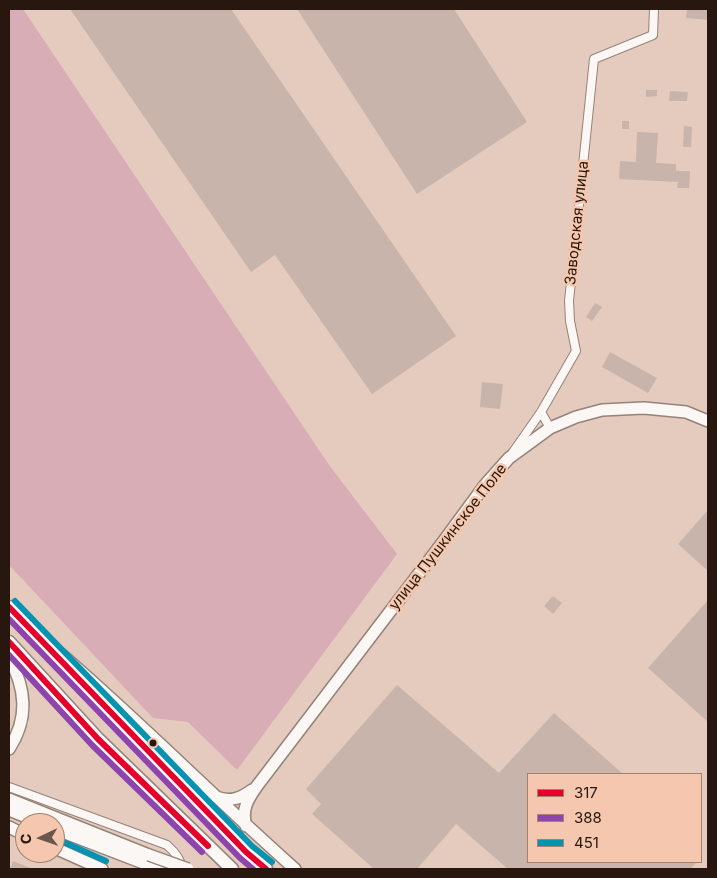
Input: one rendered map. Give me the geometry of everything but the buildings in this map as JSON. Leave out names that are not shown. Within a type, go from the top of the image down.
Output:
[{"type":"highway","points":[[9,607],[234,839],[266,869]]},
{"type":"highway","points":[[9,642],[98,739],[232,869]]},
{"type":"main road","name":"улица Пушкинское Поле","points":[[246,826],[244,809],[257,786],[444,542],[485,484],[509,458],[550,428],[576,416],[602,410],[644,408],[686,412],[708,421]]},
{"type":"main road","points":[[20,618],[98,685],[246,826],[295,869]]},
{"type":"main road","points":[[9,657],[16,671],[24,699],[22,721],[15,740],[9,749]]},
{"type":"main road","name":"улица Пушкинское Поле","points":[[214,796],[225,800],[233,800],[245,795],[257,786]]},
{"type":"main road","points":[[9,799],[148,860],[159,869]]},
{"type":"main road","points":[[65,832],[148,860],[188,869]]},
{"type":"main road","points":[[65,852],[102,869]]},
{"type":"street","name":"Заводская улица","points":[[509,458],[541,412],[576,351],[570,320],[569,301],[594,59],[653,35],[654,9]]},
{"type":"street","points":[[541,412],[550,428]]},
{"type":"street","points":[[9,787],[168,846],[175,852],[181,862],[182,869]]},
{"type":"shaded area","points":[[9,9],[23,9],[329,465],[397,554],[237,770],[188,722],[153,718],[9,565]]},
{"type":"transit line","name":"451","points":[[15,601],[252,846],[272,862]]},
{"type":"transit line","name":"317","points":[[9,607],[246,852],[266,869]]},
{"type":"transit line","name":"388","points":[[9,619],[240,858],[253,869]]},
{"type":"transit line","name":"317","points":[[9,642],[98,739],[208,846]]},
{"type":"transit line","name":"388","points":[[9,655],[92,745],[202,852]]},
{"type":"transit line","name":"451","points":[[65,843],[106,861]]}]
